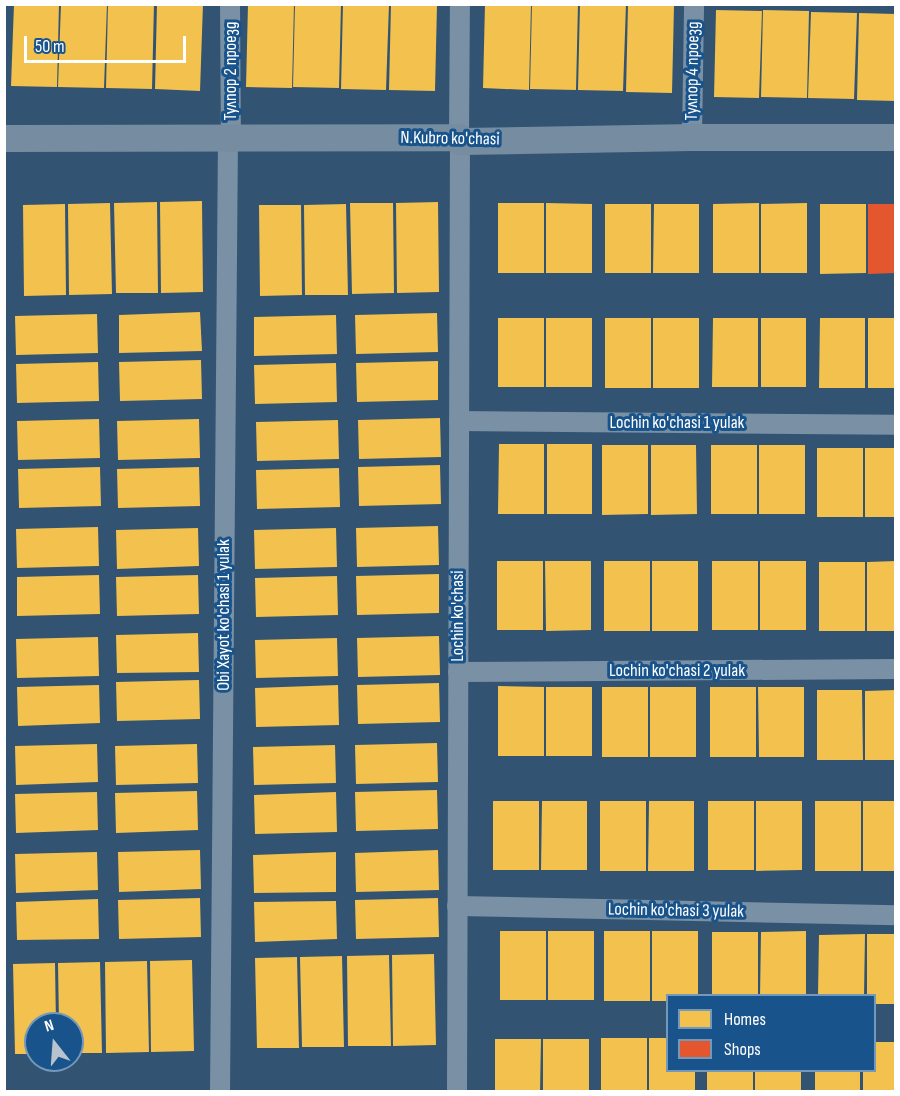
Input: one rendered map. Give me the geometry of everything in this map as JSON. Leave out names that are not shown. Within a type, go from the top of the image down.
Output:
[{"type":"street","name":"Тулпор 2 проезд","points":[[230,4],[230,138]]},
{"type":"street","name":"Lochin ko'chasi","points":[[457,1092],[460,4]]},
{"type":"street","name":"Тулпор 4 проезд","points":[[692,136],[694,4]]},
{"type":"street","name":"N.Kubro ko'chasi","points":[[4,138],[896,137]]},
{"type":"street","name":"Obi Xayot ko'chasi 1 yulak","points":[[220,1092],[230,138]]},
{"type":"street","name":"Lochin ko'chasi 1 yulak","points":[[459,421],[896,425]]},
{"type":"street","name":"Lochin ko'chasi 2 yulak","points":[[458,672],[896,669]]},
{"type":"street","name":"Lochin ko'chasi 3 yulak","points":[[458,906],[896,915]]},
{"type":"building: Homes","points":[[14,4],[59,4],[57,87],[11,86]]},
{"type":"building: Homes","points":[[61,4],[107,4],[104,88],[58,87]]},
{"type":"building: Homes","points":[[108,4],[154,4],[152,89],[106,88]]},
{"type":"building: Homes","points":[[157,4],[203,4],[200,91],[155,89]]},
{"type":"building: Homes","points":[[248,4],[294,4],[292,88],[246,87]]},
{"type":"building: Homes","points":[[295,4],[341,4],[339,88],[293,87]]},
{"type":"building: Homes","points":[[343,4],[389,4],[386,90],[341,89]]},
{"type":"building: Homes","points":[[391,4],[437,5],[435,91],[389,90]]},
{"type":"building: Homes","points":[[485,4],[531,4],[529,90],[483,88]]},
{"type":"building: Homes","points":[[532,4],[578,4],[576,90],[530,89]]},
{"type":"building: Homes","points":[[580,4],[626,4],[623,91],[578,90]]},
{"type":"building: Homes","points":[[628,5],[674,6],[672,93],[626,92]]},
{"type":"building: Homes","points":[[716,10],[762,11],[759,98],[714,97]]},
{"type":"building: Homes","points":[[763,10],[809,11],[807,98],[761,97]]},
{"type":"building: Homes","points":[[811,12],[857,13],[854,99],[808,98]]},
{"type":"building: Homes","points":[[859,13],[896,14],[896,101],[857,100]]},
{"type":"building: Homes","points":[[202,201],[203,292],[161,293],[160,202]]},
{"type":"building: Homes","points":[[157,202],[158,293],[116,293],[114,203]]},
{"type":"building: Homes","points":[[438,202],[439,292],[397,293],[396,203]]},
{"type":"building: Homes","points":[[110,203],[112,294],[69,295],[68,204]]},
{"type":"building: Homes","points":[[350,203],[393,203],[394,293],[352,294]]},
{"type":"building: Homes","points":[[498,203],[544,203],[544,273],[498,273]]},
{"type":"building: Homes","points":[[546,203],[592,204],[592,273],[546,273]]},
{"type":"building: Homes","points":[[759,203],[759,273],[713,273],[713,204]]},
{"type":"building: Homes","points":[[807,203],[807,273],[761,273],[761,204]]},
{"type":"building: Homes","points":[[65,204],[66,295],[24,296],[23,205]]},
{"type":"building: Homes","points":[[346,204],[348,295],[305,295],[304,205]]},
{"type":"building: Homes","points":[[605,204],[651,204],[651,273],[605,273]]},
{"type":"building: Homes","points":[[654,204],[699,204],[699,273],[653,273]]},
{"type":"building: Homes","points":[[820,204],[866,204],[866,273],[820,274]]},
{"type":"building: Homes","points":[[259,205],[301,205],[302,295],[260,296]]},
{"type":"building: Homes","points":[[200,312],[202,351],[119,353],[119,315]]},
{"type":"building: Homes","points":[[437,313],[438,352],[356,354],[355,315]]},
{"type":"building: Homes","points":[[97,314],[98,353],[16,355],[15,316]]},
{"type":"building: Homes","points":[[336,315],[337,354],[254,356],[254,317]]},
{"type":"building: Homes","points":[[498,318],[544,318],[544,387],[498,387]]},
{"type":"building: Homes","points":[[546,318],[592,318],[592,387],[546,387]]},
{"type":"building: Homes","points":[[605,318],[651,318],[651,388],[605,388]]},
{"type":"building: Homes","points":[[653,318],[699,318],[699,388],[653,388]]},
{"type":"building: Homes","points":[[713,318],[758,318],[758,387],[712,387]]},
{"type":"building: Homes","points":[[761,318],[806,318],[806,387],[761,387]]},
{"type":"building: Homes","points":[[820,318],[865,318],[865,388],[819,388]]},
{"type":"building: Homes","points":[[868,318],[896,318],[896,388],[868,388]]},
{"type":"building: Homes","points":[[201,360],[202,399],[120,401],[119,362]]},
{"type":"building: Homes","points":[[438,361],[438,400],[357,402],[356,363]]},
{"type":"building: Homes","points":[[98,362],[99,401],[17,403],[16,364]]},
{"type":"building: Homes","points":[[336,363],[337,402],[255,404],[254,365]]},
{"type":"building: Homes","points":[[440,418],[441,457],[359,459],[358,420]]},
{"type":"building: Homes","points":[[99,419],[100,458],[18,460],[17,421]]},
{"type":"building: Homes","points":[[199,419],[200,458],[118,460],[117,421]]},
{"type":"building: Homes","points":[[338,420],[339,459],[257,461],[256,422]]},
{"type":"building: Homes","points":[[499,444],[544,444],[544,514],[498,514]]},
{"type":"building: Homes","points":[[547,444],[592,444],[592,514],[547,514]]},
{"type":"building: Homes","points":[[602,445],[648,445],[648,514],[602,515]]},
{"type":"building: Homes","points":[[651,445],[696,445],[697,514],[651,515]]},
{"type":"building: Homes","points":[[711,445],[757,445],[757,514],[711,514]]},
{"type":"building: Homes","points":[[759,445],[805,445],[805,514],[759,514]]},
{"type":"building: Homes","points":[[817,448],[863,448],[863,517],[817,517]]},
{"type":"building: Homes","points":[[865,448],[896,448],[896,517],[865,517]]},
{"type":"building: Homes","points":[[440,465],[441,504],[359,506],[358,467]]},
{"type":"building: Homes","points":[[100,467],[101,506],[19,508],[18,469]]},
{"type":"building: Homes","points":[[199,467],[200,506],[118,508],[117,469]]},
{"type":"building: Homes","points":[[339,468],[340,507],[257,509],[256,470]]},
{"type":"building: Homes","points":[[438,526],[439,565],[357,567],[356,528]]},
{"type":"building: Homes","points":[[98,527],[99,566],[17,568],[16,529]]},
{"type":"building: Homes","points":[[198,528],[199,566],[117,569],[116,530]]},
{"type":"building: Homes","points":[[336,528],[337,567],[255,569],[254,530]]},
{"type":"building: Homes","points":[[497,561],[543,561],[543,630],[497,630]]},
{"type":"building: Homes","points":[[545,561],[591,561],[591,630],[546,631]]},
{"type":"building: Homes","points":[[604,561],[650,561],[650,631],[604,631]]},
{"type":"building: Homes","points":[[652,561],[698,561],[698,631],[652,631]]},
{"type":"building: Homes","points":[[712,561],[758,561],[758,630],[712,630]]},
{"type":"building: Homes","points":[[760,561],[806,561],[806,630],[760,630]]},
{"type":"building: Homes","points":[[896,561],[896,631],[867,631],[867,562]]},
{"type":"building: Homes","points":[[819,562],[865,562],[865,631],[819,631]]},
{"type":"building: Homes","points":[[439,574],[439,613],[357,615],[356,576]]},
{"type":"building: Homes","points":[[99,575],[100,614],[17,616],[17,577]]},
{"type":"building: Homes","points":[[198,575],[199,614],[117,616],[116,577]]},
{"type":"building: Homes","points":[[337,576],[338,615],[256,617],[255,578]]},
{"type":"building: Homes","points":[[198,633],[199,672],[117,673],[116,635]]},
{"type":"building: Homes","points":[[439,636],[440,675],[358,677],[357,638]]},
{"type":"building: Homes","points":[[98,637],[99,676],[17,678],[16,639]]},
{"type":"building: Homes","points":[[337,638],[338,676],[256,678],[255,640]]},
{"type":"building: Homes","points":[[199,680],[200,719],[117,721],[116,682]]},
{"type":"building: Homes","points":[[439,683],[440,722],[358,724],[357,685]]},
{"type":"building: Homes","points":[[99,685],[100,723],[18,726],[17,687]]},
{"type":"building: Homes","points":[[338,685],[339,725],[256,727],[255,688]]},
{"type":"building: Homes","points":[[498,686],[544,687],[544,756],[498,756]]},
{"type":"building: Homes","points":[[546,687],[592,687],[592,756],[546,756]]},
{"type":"building: Homes","points":[[602,687],[648,687],[648,757],[602,757]]},
{"type":"building: Homes","points":[[650,687],[696,687],[696,757],[650,757]]},
{"type":"building: Homes","points":[[710,687],[756,687],[756,757],[710,757]]},
{"type":"building: Homes","points":[[758,687],[804,687],[804,757],[759,757]]},
{"type":"building: Homes","points":[[817,690],[862,690],[863,760],[817,760]]},
{"type":"building: Homes","points":[[896,690],[896,760],[865,760],[865,691]]},
{"type":"building: Homes","points":[[437,743],[438,782],[356,784],[355,745]]},
{"type":"building: Homes","points":[[97,744],[98,782],[16,785],[15,746]]},
{"type":"building: Homes","points":[[197,744],[198,783],[116,785],[115,746]]},
{"type":"building: Homes","points":[[335,745],[336,783],[254,785],[253,747]]},
{"type":"building: Homes","points":[[437,790],[438,829],[356,831],[355,792]]},
{"type":"building: Homes","points":[[197,791],[198,830],[116,833],[115,793]]},
{"type":"building: Homes","points":[[97,792],[98,830],[16,833],[15,794]]},
{"type":"building: Homes","points":[[336,792],[337,832],[255,834],[254,795]]},
{"type":"building: Homes","points":[[493,801],[539,801],[539,870],[493,870]]},
{"type":"building: Homes","points":[[542,801],[587,801],[587,870],[541,870]]},
{"type":"building: Homes","points":[[600,801],[646,801],[646,871],[600,871]]},
{"type":"building: Homes","points":[[649,801],[694,801],[694,871],[648,871]]},
{"type":"building: Homes","points":[[708,801],[754,801],[754,870],[708,870]]},
{"type":"building: Homes","points":[[756,801],[802,801],[802,870],[756,871]]},
{"type":"building: Homes","points":[[815,801],[861,801],[861,871],[815,871]]},
{"type":"building: Homes","points":[[863,801],[896,801],[896,871],[863,871]]},
{"type":"building: Homes","points":[[200,850],[201,889],[119,892],[118,852]]},
{"type":"building: Homes","points":[[438,850],[439,890],[356,892],[355,853]]},
{"type":"building: Homes","points":[[97,852],[98,890],[16,893],[15,854]]},
{"type":"building: Homes","points":[[336,852],[336,892],[254,893],[253,855]]},
{"type":"building: Homes","points":[[200,898],[201,937],[119,939],[118,900]]},
{"type":"building: Homes","points":[[438,898],[439,937],[356,939],[355,900]]},
{"type":"building: Homes","points":[[98,899],[99,939],[17,940],[16,902]]},
{"type":"building: Homes","points":[[336,901],[337,939],[255,942],[254,902]]},
{"type":"building: Homes","points":[[500,931],[546,931],[546,1000],[500,1000]]},
{"type":"building: Homes","points":[[548,931],[594,931],[594,1000],[548,1000]]},
{"type":"building: Homes","points":[[604,931],[650,931],[650,1001],[604,1001]]},
{"type":"building: Homes","points":[[652,931],[698,931],[698,994],[666,994],[666,1001],[652,1001]]},
{"type":"building: Homes","points":[[806,931],[806,994],[760,994],[761,932]]},
{"type":"building: Homes","points":[[712,932],[758,932],[758,994],[712,994]]},
{"type":"building: Homes","points":[[865,934],[864,994],[818,994],[819,935]]},
{"type":"building: Homes","points":[[867,934],[896,934],[896,1004],[876,1004],[876,994],[867,994]]},
{"type":"building: Homes","points":[[434,954],[436,1045],[393,1046],[392,955]]},
{"type":"building: Homes","points":[[389,955],[391,1046],[348,1046],[347,956]]},
{"type":"building: Homes","points":[[342,956],[344,1047],[302,1047],[300,957]]},
{"type":"building: Homes","points":[[297,957],[299,1048],[257,1048],[255,958]]},
{"type":"building: Homes","points":[[192,960],[194,1051],[151,1052],[150,961]]},
{"type":"building: Homes","points":[[147,961],[149,1052],[106,1053],[105,962]]},
{"type":"building: Homes","points":[[100,962],[102,1053],[84,1053],[84,1012],[59,1012],[58,963]]},
{"type":"building: Homes","points":[[55,963],[56,1012],[24,1012],[24,1054],[15,1054],[13,964]]},
{"type":"building: Homes","points":[[601,1038],[647,1038],[647,1092],[601,1092]]},
{"type":"building: Homes","points":[[649,1038],[666,1038],[666,1072],[695,1072],[695,1092],[649,1092]]},
{"type":"building: Homes","points":[[495,1039],[541,1039],[540,1092],[495,1092]]},
{"type":"building: Homes","points":[[543,1039],[589,1039],[589,1092],[543,1092]]},
{"type":"building: Homes","points":[[876,1042],[896,1042],[896,1092],[863,1092],[863,1072],[876,1072]]},
{"type":"building: Homes","points":[[707,1072],[753,1072],[753,1092],[707,1092]]},
{"type":"building: Homes","points":[[755,1072],[801,1072],[801,1092],[755,1092]]},
{"type":"building: Homes","points":[[815,1072],[860,1072],[860,1092],[815,1092]]},
{"type":"building: Shops","points":[[868,204],[896,204],[896,273],[868,274]]}]
